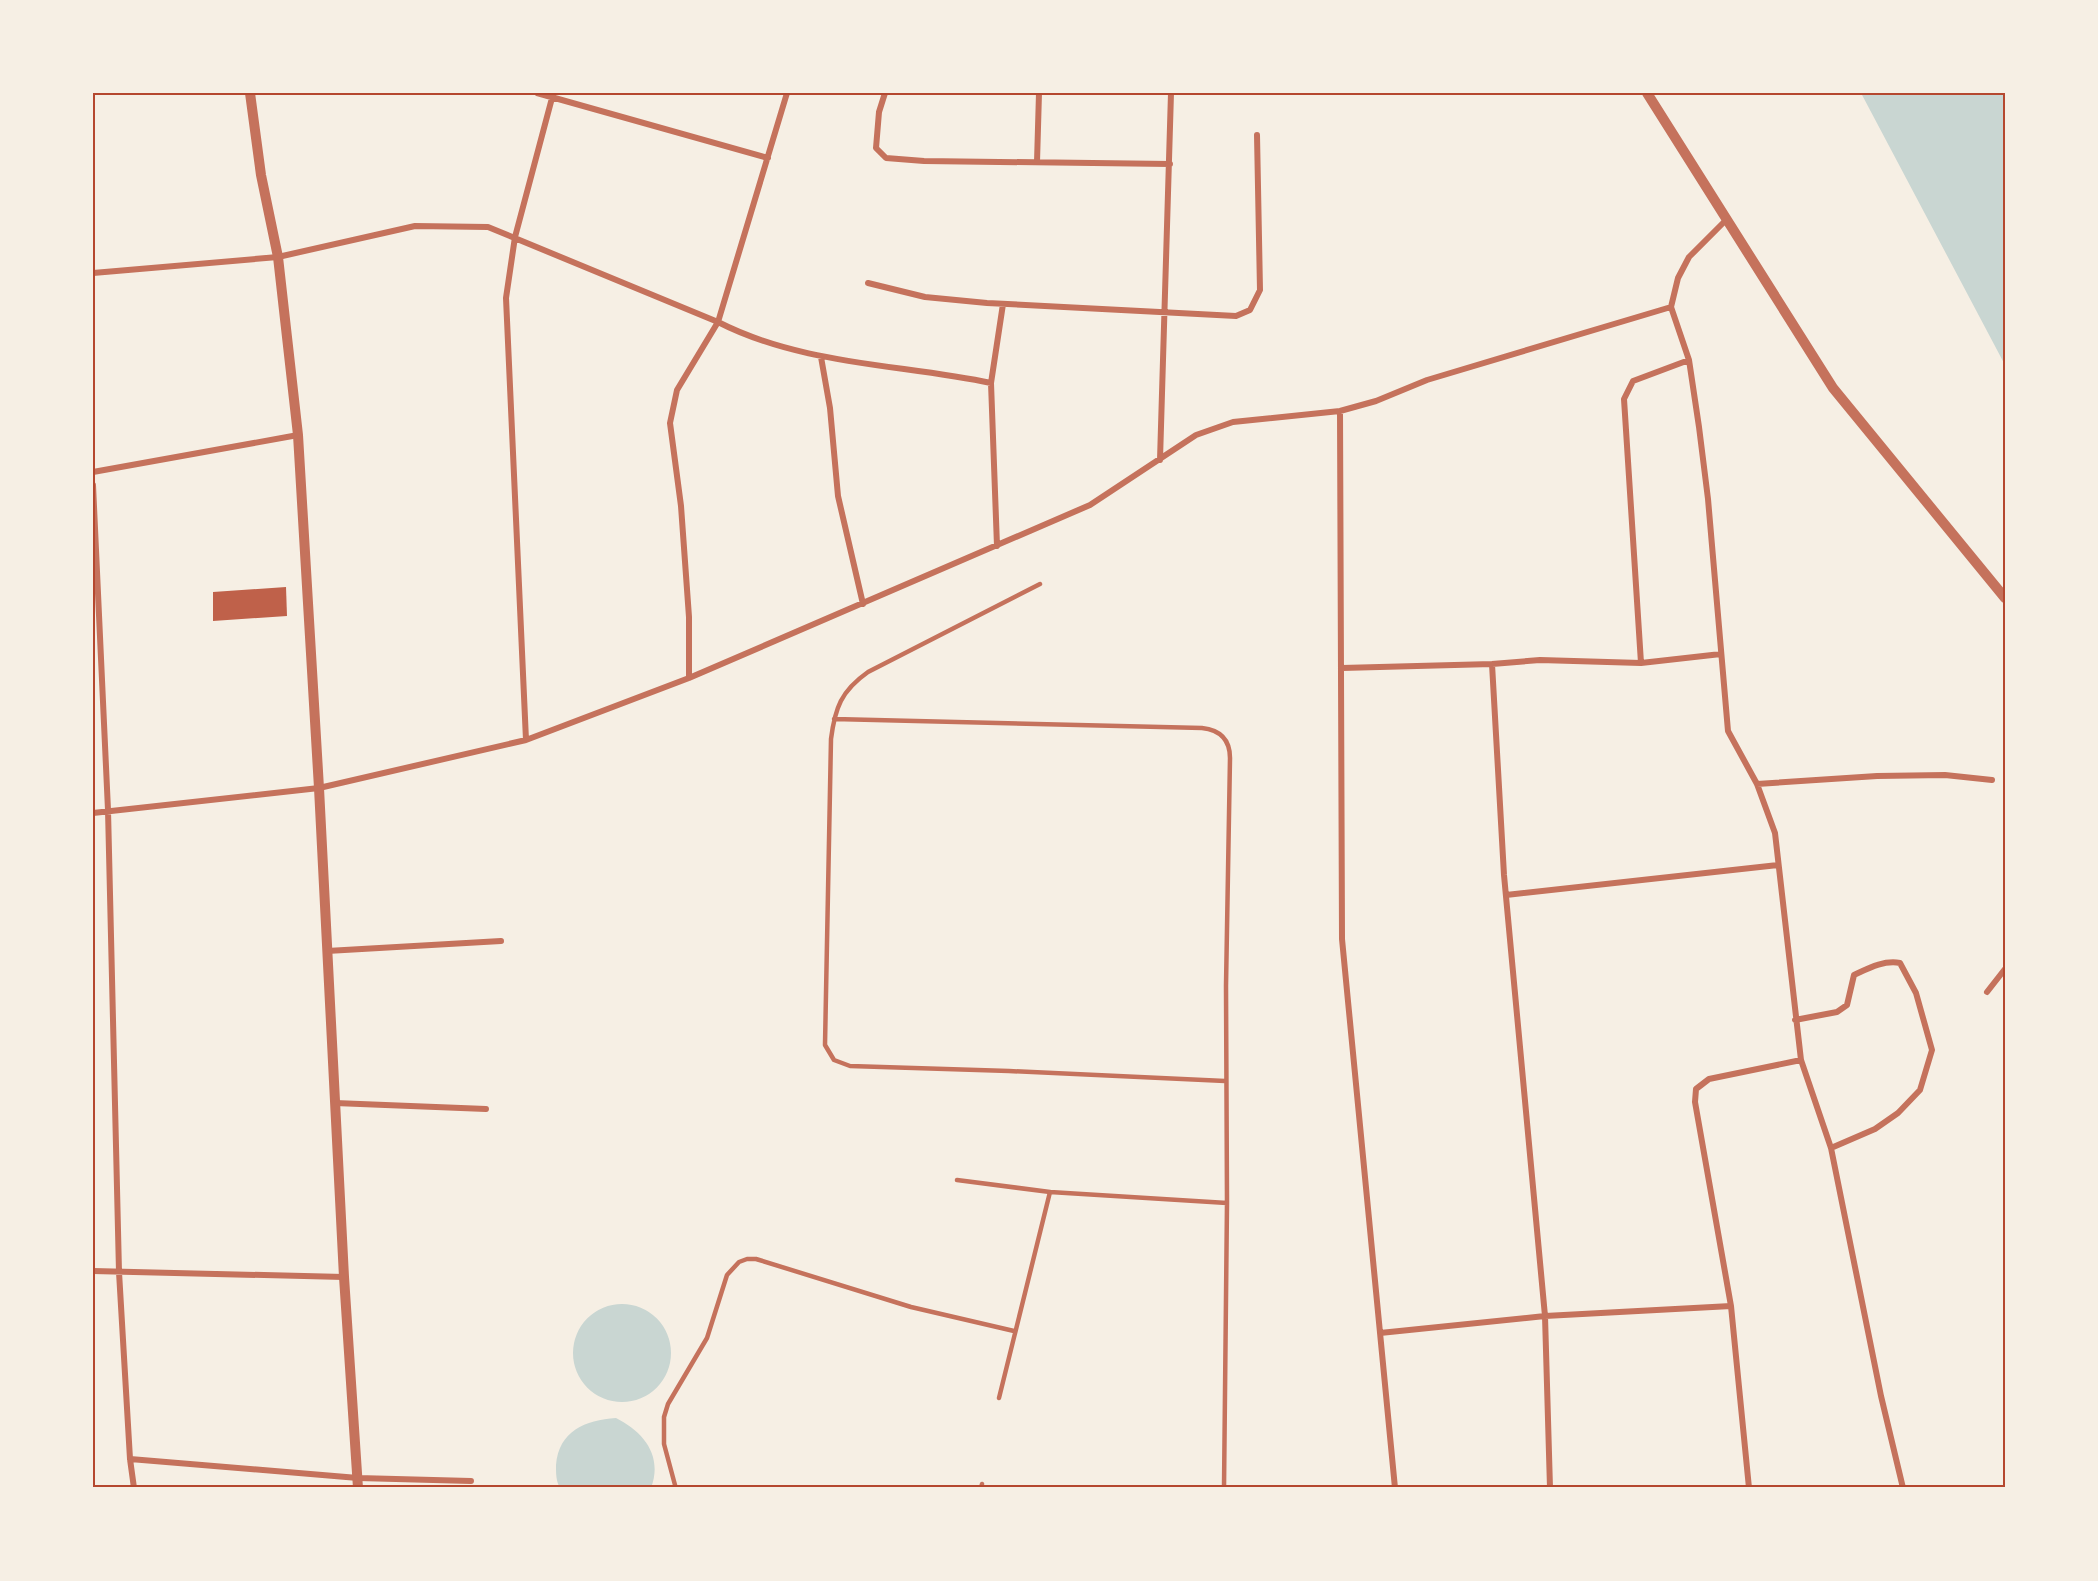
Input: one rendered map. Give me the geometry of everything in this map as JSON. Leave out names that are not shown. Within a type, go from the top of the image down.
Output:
[{"type":"street","points":[[250,93],[261,175],[278,256],[297,435],[319,788],[344,1277],[358,1483]]},
{"type":"street","points":[[537,93],[768,158]]},
{"type":"street","points":[[689,678],[689,617],[681,507],[670,423],[677,390],[718,322],[787,93]]},
{"type":"street","points":[[885,93],[879,112],[876,148],[886,158],[924,161],[1170,164]]},
{"type":"street","points":[[1038,162],[1039,93]]},
{"type":"street","points":[[1160,460],[1172,93]]},
{"type":"street","points":[[1647,93],[1833,388],[2005,598]]},
{"type":"street","points":[[526,740],[506,298],[515,237],[552,99]]},
{"type":"street","points":[[868,283],[925,297],[1003,304],[1236,316],[1250,310],[1260,290],[1257,135]]},
{"type":"street","points":[[1726,220],[1689,257],[1678,278],[1671,307],[1689,360],[1708,498],[1728,731],[1757,784],[1774,832],[1801,1060],[1831,1148],[1881,1396],[1903,1488]]},
{"type":"street","points":[[93,273],[278,256],[415,226],[488,227],[735,331],[821,357],[991,383]]},
{"type":"street","points":[[997,546],[991,383],[1003,304]]},
{"type":"street","points":[[93,813],[319,788],[526,740],[689,678],[1090,506],[1196,435],[1233,422],[1340,411],[1376,401],[1427,380],[1671,307]]},
{"type":"street","points":[[821,357],[830,408],[838,496],[863,604]]},
{"type":"street","points":[[1641,663],[1624,399],[1633,381],[1689,360]]},
{"type":"street","points":[[1340,411],[1342,939],[1395,1488]]},
{"type":"street","points":[[93,472],[297,435]]},
{"type":"street","points":[[93,485],[96,639],[108,810],[119,1272],[129,1459],[134,1488]]},
{"type":"street","points":[[1342,668],[1492,664],[1540,660],[1641,663],[1721,654]]},
{"type":"street","points":[[1492,664],[1506,896],[1545,1316],[1550,1488]]},
{"type":"street","points":[[1757,784],[1877,776],[1945,775],[1992,780]]},
{"type":"street","points":[[1506,896],[1778,865]]},
{"type":"street","points":[[327,951],[501,941]]},
{"type":"street","points":[[1795,1020],[1837,1012],[1847,1005],[1854,975],[1891,961],[1900,963],[1916,993],[1929,1039],[1932,1050],[1920,1090],[1898,1113],[1875,1129],[1831,1148]]},
{"type":"street","points":[[1987,992],[2005,969]]},
{"type":"street","points":[[1749,1488],[1731,1306],[1695,1102],[1696,1089],[1709,1079],[1801,1060]]},
{"type":"street","points":[[335,1103],[486,1109]]},
{"type":"street","points":[[93,1271],[344,1277]]},
{"type":"street","points":[[1380,1333],[1545,1316],[1731,1306]]},
{"type":"street","points":[[129,1459],[358,1483],[471,1481]]},
{"type":"lane","points":[[1040,584],[868,672],[844,694],[834,718],[831,768],[825,1037],[828,1053],[834,1060],[850,1066],[1225,1082]]},
{"type":"lane","points":[[834,718],[1202,728],[1220,733],[1226,740],[1230,749],[1230,758],[1225,1082],[1227,1203],[1224,1488]]},
{"type":"lane","points":[[957,1180],[1050,1192],[1227,1203]]},
{"type":"lane","points":[[999,1398],[1050,1192]]},
{"type":"lane","points":[[675,1485],[664,1444],[663,1430],[666,1410],[674,1392],[708,1338],[728,1275],[739,1262],[756,1259],[911,1307],[1014,1331]]},
{"type":"shaded area","points":[[1861,93],[2005,93],[2005,365]]},
{"type":"shaded area","points":[[622,1304],[641,1308],[656,1319],[667,1334],[671,1353],[667,1372],[656,1387],[641,1398],[622,1402],[603,1398],[588,1387],[577,1372],[573,1353],[577,1334],[588,1319],[603,1308]]},
{"type":"shaded area","points":[[616,1418],[643,1438],[653,1455],[655,1466],[651,1488],[560,1488],[556,1465],[558,1453],[568,1436],[576,1429],[594,1421]]},
{"type":"building","points":[[286,587],[287,616],[213,621],[213,592]]}]
